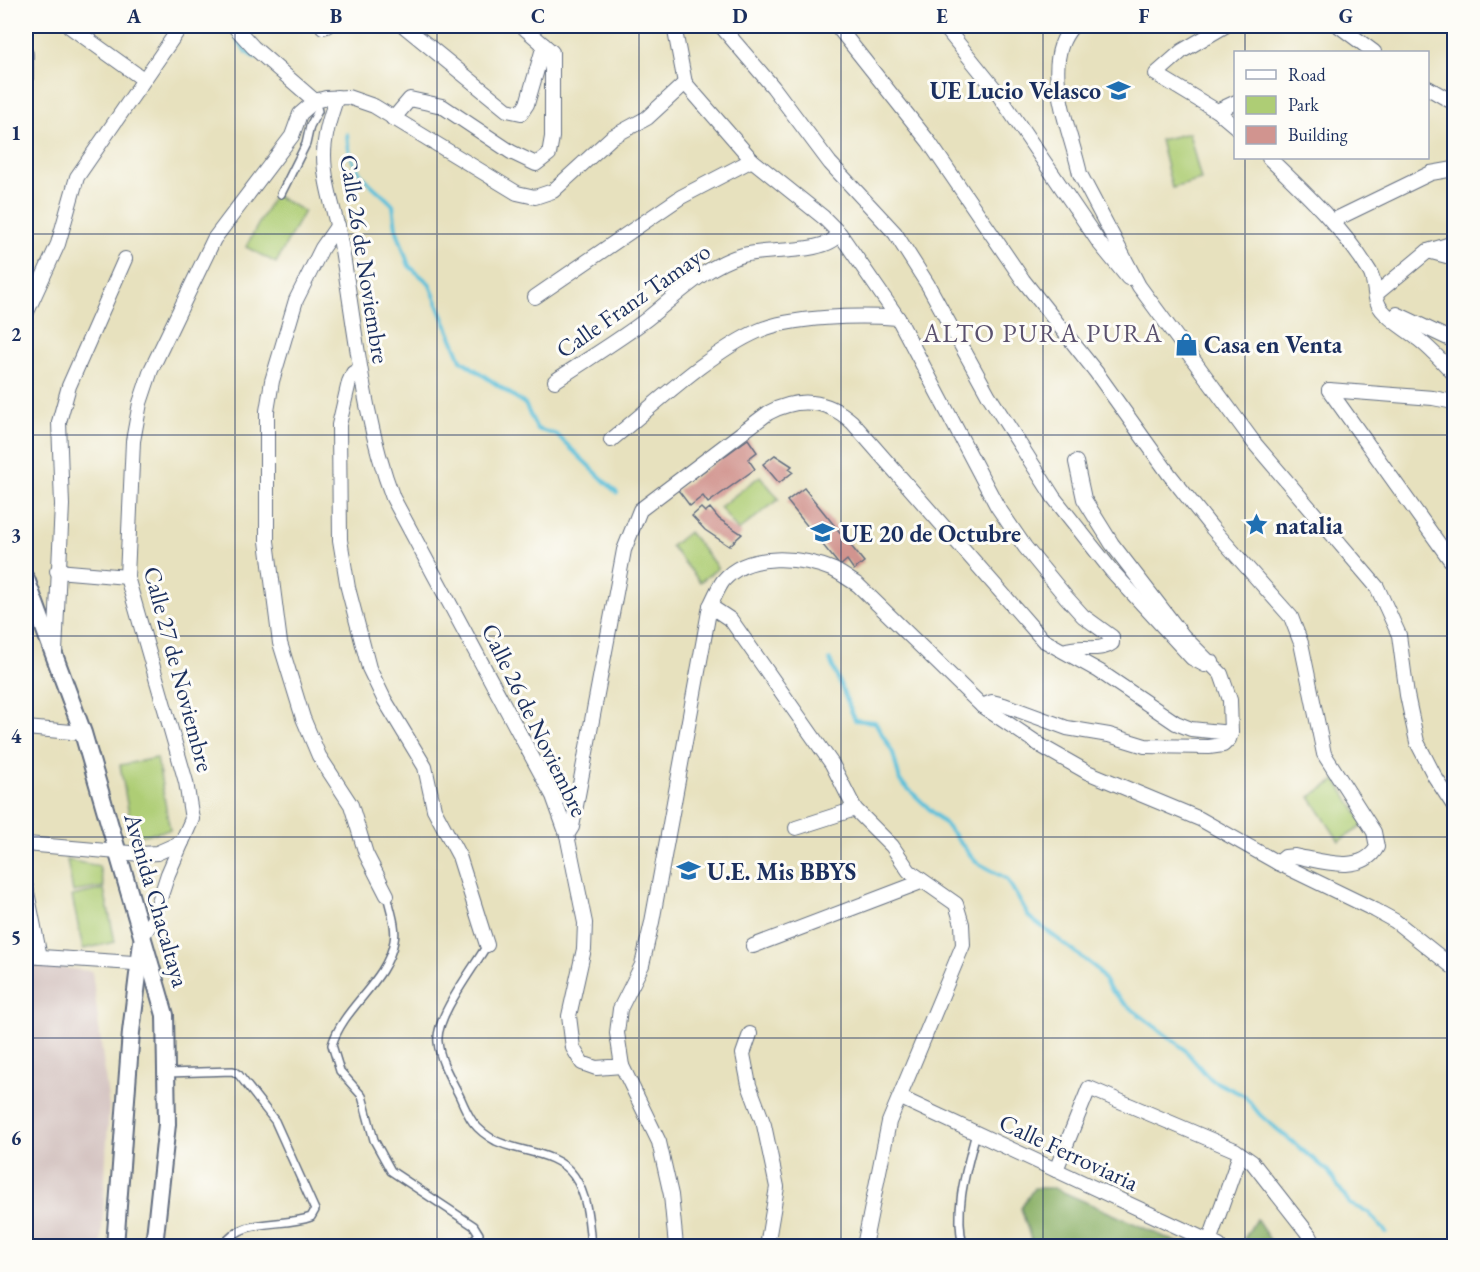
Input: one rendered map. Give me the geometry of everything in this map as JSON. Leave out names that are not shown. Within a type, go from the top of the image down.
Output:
[{"type":"street","points":[[69,26],[143,79]]},
{"type":"street","points":[[26,314],[58,244],[76,177],[180,26]]},
{"type":"street","points":[[234,26],[315,101],[348,97],[374,106],[518,193],[543,196],[561,184],[612,138],[647,118],[685,83]]},
{"type":"street","points":[[404,26],[507,110],[521,113],[527,104],[544,45]]},
{"type":"street","points":[[393,119],[410,99],[442,106],[511,152],[536,164],[549,154],[552,137],[552,52],[522,26]]},
{"type":"street","points":[[674,26],[685,83],[752,160],[823,217],[840,234],[898,318],[997,506],[1025,547],[1066,597],[1083,616],[1112,637],[1112,643],[1106,647],[1073,647],[1064,651]]},
{"type":"street","points":[[721,26],[773,87],[830,163],[895,233],[928,285],[989,396],[1054,498],[1111,570],[1192,658],[1205,665],[1212,662]]},
{"type":"street","points":[[837,26],[929,142],[972,201],[1023,280],[1096,372],[1169,474],[1212,528],[1291,617],[1301,642],[1324,754],[1374,832],[1377,847],[1369,858],[1354,865],[1294,856],[1285,857],[1278,863]]},
{"type":"street","points":[[944,26],[994,88],[1100,244],[1125,275],[1139,286]]},
{"type":"street","points":[[1071,26],[1059,46],[1056,73],[1080,174],[1139,286],[1255,444],[1377,587],[1400,635],[1407,695],[1417,742],[1434,777],[1455,806]]},
{"type":"street","points":[[1225,26],[1182,51],[1156,74],[1217,111],[1234,125]]},
{"type":"street","points":[[1339,26],[1373,51]]},
{"type":"street","points":[[26,54],[26,109]]},
{"type":"street","points":[[1429,89],[1455,103]]},
{"type":"street","name":"Calle 26 de Noviembre","points":[[337,98],[329,119],[324,157],[328,186],[338,225],[375,449],[393,498],[554,796],[567,835],[585,923],[584,949],[568,1016],[573,1048],[582,1062],[596,1068],[622,1066]]},
{"type":"street","name":"Calle 27 de Noviembre","points":[[143,935],[153,920],[192,819],[190,795],[127,578],[133,441],[140,403],[151,370],[214,239],[291,136],[300,114],[315,101]]},
{"type":"street","points":[[1217,111],[1234,103]]},
{"type":"street","points":[[1271,159],[1332,221],[1371,274],[1375,296],[1388,317],[1419,339],[1455,374]]},
{"type":"street","points":[[535,297],[681,197],[752,160]]},
{"type":"street","points":[[1332,221],[1431,173],[1455,169]]},
{"type":"street","points":[[338,225],[322,248],[296,300],[272,381],[267,411],[267,542],[280,643],[303,718],[319,756],[351,806],[366,854],[387,895]]},
{"type":"street","name":"Calle Franz Tamayo","points":[[555,381],[645,320],[709,270],[742,255],[815,246],[827,243],[840,234]]},
{"type":"street","points":[[1375,296],[1428,251],[1455,243]]},
{"type":"street","points":[[1428,251],[1455,258]]},
{"type":"street","points":[[55,653],[57,572],[62,505],[59,422],[69,386],[125,259]]},
{"type":"street","points":[[1375,296],[1407,321],[1455,341]]},
{"type":"street","points":[[611,440],[677,386],[739,341],[760,330],[840,317],[898,318]]},
{"type":"street","points":[[360,369],[353,373],[349,382],[339,425],[340,540],[348,588],[369,668],[384,699],[425,767],[434,809],[459,856],[487,945]]},
{"type":"street","points":[[1455,402],[1433,398],[1329,390],[1455,565]]},
{"type":"street","points":[[567,835],[572,827],[624,550],[640,510],[699,463],[784,404],[813,402],[840,411],[846,416],[877,448],[1032,631],[1043,640],[1176,723],[1191,729],[1231,733]]},
{"type":"street","points":[[982,706],[992,702],[1067,728],[1109,735],[1144,746],[1209,747],[1223,745],[1231,733],[1230,700],[1221,674],[1212,662],[1183,636],[1112,544],[1084,498],[1076,462]]},
{"type":"street","points":[[676,1246],[671,1195],[659,1142],[622,1066],[617,1033],[620,1009],[642,965],[652,922],[710,606],[723,581],[743,565],[766,561],[806,561],[835,571],[858,585],[982,706],[1042,747],[1087,772],[1200,819],[1278,863],[1385,915],[1455,968]]},
{"type":"street","points":[[57,572],[127,578]]},
{"type":"street","name":"Avenida Chacaltaya","points":[[26,579],[83,733],[143,935]]},
{"type":"street","points":[[710,606],[731,620],[832,764],[855,808],[892,846],[905,867],[921,882],[956,904],[962,924],[963,945],[901,1098],[889,1122],[864,1246]]},
{"type":"street","points":[[26,728],[83,733]]},
{"type":"street","points":[[796,828],[855,808]]},
{"type":"street","points":[[26,844],[118,853],[157,853],[182,842]]},
{"type":"street","points":[[753,946],[921,882]]},
{"type":"street","points":[[26,888],[40,957]]},
{"type":"street","points":[[115,1246],[131,1032],[145,964],[143,935]]},
{"type":"street","points":[[26,956],[145,964]]},
{"type":"street","name":"Avenida Chacaltaya","points":[[145,964],[165,1015],[167,1073],[166,1124],[154,1246]]},
{"type":"street","points":[[750,1034],[743,1054],[747,1075],[764,1125],[777,1187],[767,1246]]},
{"type":"street","points":[[1056,1170],[1089,1088],[1240,1154],[1252,1162],[1310,1236],[1315,1246]]},
{"type":"street","name":"Calle Ferroviaria","points":[[901,1098],[1214,1244]]},
{"type":"street","points":[[1214,1244],[1240,1154]]},
{"type":"lane","points":[[281,194],[306,144],[310,126],[318,111],[315,101]]},
{"type":"lane","points":[[387,895],[394,930],[391,951],[373,982],[340,1025],[332,1046],[340,1071],[362,1096],[380,1155],[391,1171],[474,1226],[479,1234],[468,1246]]},
{"type":"lane","points":[[487,945],[441,1023],[437,1040],[441,1060],[466,1115],[476,1128],[497,1141],[557,1161],[573,1174],[587,1212],[591,1246]]},
{"type":"lane","points":[[167,1073],[232,1071],[239,1075],[275,1121],[315,1210],[311,1217],[300,1221],[245,1227],[230,1236],[223,1246]]},
{"type":"lane","points":[[963,1246],[958,1228],[961,1189],[976,1133]]},
{"type":"shaded area","points":[[26,964],[92,971],[109,1107],[101,1246],[26,1246]]},
{"type":"green space","points":[[1189,133],[1201,180],[1172,188],[1160,140]]},
{"type":"green space","points":[[274,195],[304,211],[276,263],[246,247]]},
{"type":"green space","points":[[760,476],[779,499],[738,531],[720,507]]},
{"type":"green space","points":[[689,532],[718,568],[700,582],[671,546]]},
{"type":"green space","points":[[157,758],[170,830],[133,837],[120,765]]},
{"type":"green space","points":[[1336,780],[1365,825],[1339,841],[1310,797]]},
{"type":"green space","points":[[67,860],[99,866],[104,887],[73,892]]},
{"type":"green space","points":[[104,889],[115,942],[83,949],[72,896]]},
{"type":"green space","points":[[1034,1188],[1054,1188],[1185,1246],[1033,1246],[1021,1208]]},
{"type":"green space","points":[[1256,1219],[1274,1246],[1240,1246]]},
{"type":"building","points":[[748,439],[757,452],[748,459],[755,469],[708,503],[703,496],[690,506],[678,490]]},
{"type":"building","points":[[775,455],[792,466],[789,469],[793,472],[779,483],[763,464]]},
{"type":"building","points":[[804,488],[864,562],[854,570],[847,560],[840,566],[787,501]]},
{"type":"building","points":[[701,508],[705,512],[710,508],[719,519],[742,534],[729,546],[705,530],[692,516]]},
{"type":"waterway","points":[[237,38],[246,52],[256,58]]},
{"type":"waterway","points":[[347,134],[352,158],[361,175],[393,205],[396,228],[409,266],[429,283],[461,360],[525,404],[537,429],[557,435],[617,493]]},
{"type":"waterway","points":[[830,660],[855,720],[875,722],[893,753],[900,781],[945,824],[976,862],[1007,879],[1029,917],[1097,969],[1110,989],[1124,1003],[1183,1048],[1210,1079],[1245,1096],[1260,1115],[1328,1171],[1350,1204],[1368,1212],[1386,1232]]},
{"type":"place","name":"UE Lucio Velasco","points":[[1119,90]]},
{"type":"place","name":"Casa en Venta","points":[[1186,344]]},
{"type":"place","name":"natalia","points":[[1257,525]]},
{"type":"place","name":"UE 20 de Octubre","points":[[823,533]]},
{"type":"place","name":"U.E. Mis BBYS","points":[[689,871]]},
{"type":"district","name":"ALTO PURA PURA","points":[[1043,333]]}]
